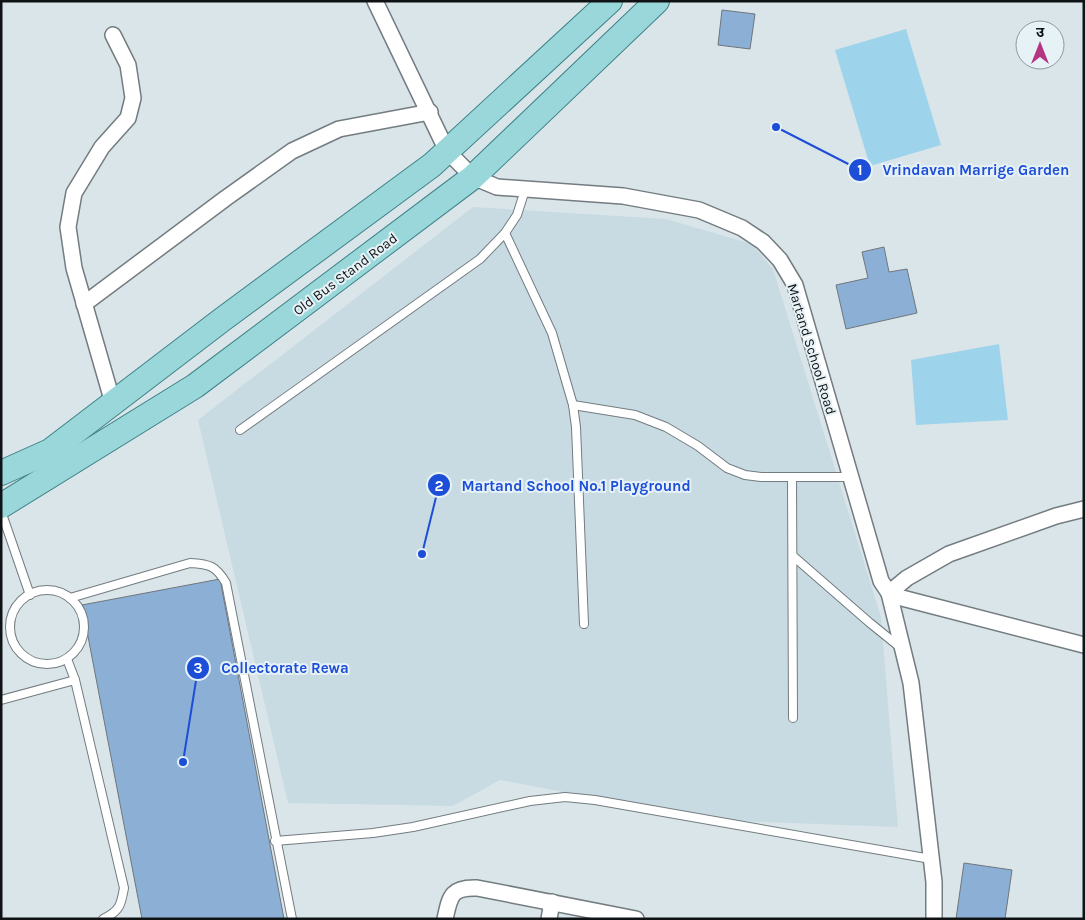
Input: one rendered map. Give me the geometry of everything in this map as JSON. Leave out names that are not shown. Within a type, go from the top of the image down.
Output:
[{"type":"main road","points":[[1,473],[50,451],[223,319],[432,165],[610,1]]},
{"type":"main road","name":"Old Bus Stand Road","points":[[1,506],[195,386],[473,177],[657,1]]},
{"type":"street","points":[[375,1],[430,112],[447,151]]},
{"type":"street","points":[[113,35],[128,65],[133,98],[128,118],[102,147],[74,193],[68,227],[74,268],[113,403]]},
{"type":"street","points":[[84,304],[226,198],[292,152],[339,129],[430,112]]},
{"type":"street","name":"Martand School Road","points":[[447,151],[473,177],[497,187],[623,196],[699,210],[742,228],[762,242],[780,260],[795,285],[880,581],[889,593],[911,683],[934,882],[934,919]]},
{"type":"street","points":[[1084,510],[1056,516],[949,554],[907,578],[889,593],[1084,645]]},
{"type":"street","points":[[445,919],[450,898],[455,891],[464,887],[636,919]]},
{"type":"street","points":[[549,919],[552,902]]},
{"type":"lane","points":[[240,430],[480,259],[505,233],[517,215],[525,190]]},
{"type":"lane","points":[[505,233],[552,334],[573,405],[576,427],[584,624]]},
{"type":"lane","points":[[573,405],[635,415],[666,427],[698,446],[727,468],[745,475],[761,477],[850,477]]},
{"type":"lane","points":[[792,477],[793,718]]},
{"type":"lane","points":[[1,511],[30,595]]},
{"type":"lane","points":[[793,556],[903,649]]},
{"type":"lane","points":[[70,598],[190,563],[203,563],[218,570],[226,583],[275,841],[292,919]]},
{"type":"lane","points":[[40,591],[60,593],[70,598],[77,606],[82,615],[83,635],[80,645],[67,659],[55,663],[44,664],[34,662],[25,657],[12,640],[10,630],[11,619],[18,606],[30,595],[40,591]]},
{"type":"lane","points":[[1,623],[11,619]]},
{"type":"lane","points":[[67,659],[75,680],[124,888],[121,905],[114,914],[103,919]]},
{"type":"lane","points":[[1,700],[75,680]]},
{"type":"lane","points":[[275,841],[373,833],[413,827],[530,801],[565,797],[595,800],[931,859]]},
{"type":"shaded area","points":[[906,29],[941,145],[870,166],[835,50]]},
{"type":"shaded area","points":[[473,207],[666,219],[752,244],[773,269],[881,617],[898,827],[711,820],[500,780],[453,806],[288,803],[198,420]]},
{"type":"shaded area","points":[[999,344],[1008,420],[916,425],[911,360]]},
{"type":"building","points":[[722,10],[755,14],[750,49],[718,45]]},
{"type":"building","points":[[884,247],[889,272],[907,269],[917,313],[846,329],[836,285],[868,278],[862,252]]},
{"type":"building","points":[[220,579],[284,919],[142,919],[82,605]]},
{"type":"building","points":[[964,863],[1012,870],[1005,919],[956,919]]},
{"type":"place","name":"Vrindavan Marrige Garden","points":[[776,127]]},
{"type":"place","name":"Martand School No.1 Playground","points":[[422,554]]},
{"type":"place","name":"Collectorate Rewa","points":[[183,762]]}]
